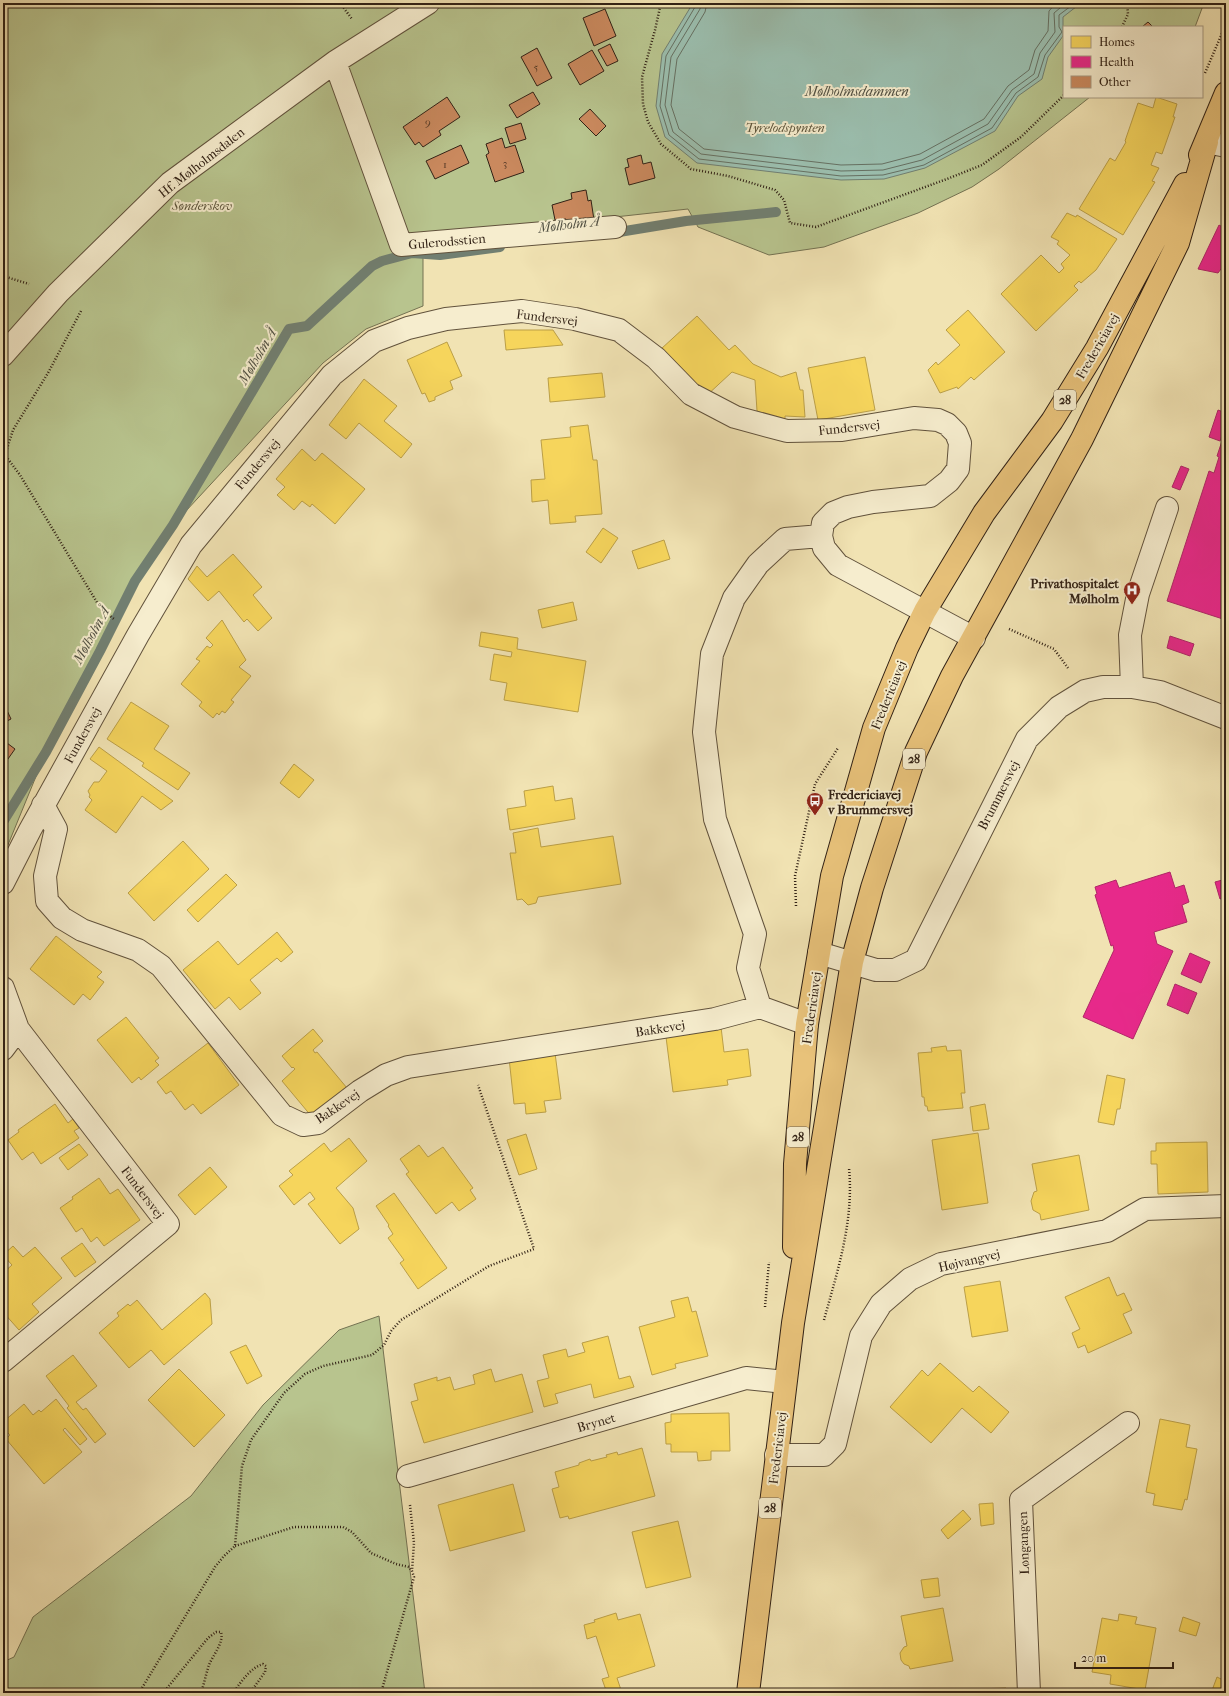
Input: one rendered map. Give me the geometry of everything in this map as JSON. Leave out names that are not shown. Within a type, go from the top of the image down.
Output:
[{"type":"main road","name":"Fredericiavej","points":[[748,1693],[793,1323],[852,962],[872,888],[916,752],[952,676],[1082,439],[1178,243],[1216,144],[1226,94]]},
{"type":"main road","name":"Fredericiavej","points":[[793,1323],[795,1164],[807,1024],[832,876],[874,728],[907,648],[925,610],[984,513],[1052,421],[1097,348],[1216,144]]},
{"type":"street","name":"Hf. Mølholmsdalen","points":[[3,355],[58,293],[170,183],[335,62],[428,3]]},
{"type":"street","name":"Gulerodsstien","points":[[335,62],[401,245],[615,227]]},
{"type":"street","name":"Fundersvej","points":[[3,883],[43,805],[138,634],[191,545],[332,375],[374,341],[408,328],[446,319],[522,311],[575,319],[619,330],[656,358],[691,394],[735,417],[787,431],[842,430],[914,418],[930,419],[938,420],[947,424],[956,433],[960,443],[958,469],[949,481],[930,496],[873,502],[848,507],[833,513],[823,523],[821,536]]},
{"type":"street","points":[[1132,686],[1131,628],[1138,594],[1167,508]]},
{"type":"street","points":[[807,1024],[760,1007],[748,968],[755,934],[714,819],[704,732],[712,654],[734,598],[758,564],[786,539],[821,536],[824,548],[838,565],[925,610],[974,638]]},
{"type":"street","name":"Brummersvej","points":[[819,953],[876,970],[895,970],[916,960],[1027,738],[1059,707],[1085,691],[1103,687],[1132,686],[1160,692],[1226,718]]},
{"type":"street","name":"Bakkevej","points":[[43,805],[56,829],[45,876],[47,901],[62,918],[82,930],[138,950],[161,966],[282,1115],[303,1125],[318,1123],[360,1091],[386,1075],[408,1067],[715,1019],[760,1007]]},
{"type":"street","name":"Fundersvej","points":[[3,988],[18,1029],[168,1224],[3,1361]]},
{"type":"street","points":[[3,1049],[18,1029]]},
{"type":"street","name":"Højvangvej","points":[[776,1456],[824,1455],[835,1444],[861,1336],[881,1304],[910,1279],[941,1264],[1107,1231],[1145,1209],[1226,1206]]},
{"type":"street","name":"Brynet","points":[[408,1476],[746,1378],[785,1382]]},
{"type":"street","name":"Løngangen","points":[[1029,1693],[1021,1500],[1128,1423]]},
{"type":"path","points":[[661,3],[642,77],[643,104],[648,122],[661,144],[691,169],[728,176],[775,190],[784,200],[790,223],[816,227],[940,182],[982,165],[1021,137],[1063,96]]},
{"type":"path","points":[[1122,26],[1128,14],[1127,3]]},
{"type":"path","points":[[1205,74],[1226,24]]},
{"type":"path","points":[[85,304],[52,366],[13,430],[5,455],[20,475],[100,609],[115,620]]},
{"type":"path","points":[[1008,628],[1054,649]]},
{"type":"path","points":[[234,1546],[242,1466],[251,1440],[284,1393],[305,1374],[323,1366],[372,1355],[384,1345],[391,1331],[401,1320],[489,1266],[516,1254],[534,1249],[477,1080],[462,1058]]},
{"type":"path","points":[[381,1693],[414,1577],[412,1570],[414,1543],[408,1476]]},
{"type":"path","points":[[139,1693],[215,1567],[234,1546],[294,1527],[343,1527],[352,1532],[371,1553],[396,1564],[409,1567],[412,1570]]},
{"type":"path","points":[[163,1693],[208,1638],[216,1632],[221,1632],[222,1636],[209,1665],[201,1693]]},
{"type":"path","points":[[233,1693],[256,1666],[263,1664],[266,1666],[266,1672],[250,1693]]},
{"type":"green space","points":[[3,3],[1204,3],[1195,26],[1063,26],[1063,98],[1089,98],[999,169],[972,187],[918,213],[824,247],[769,255],[698,227],[688,209],[423,238],[423,306],[366,329],[323,363],[173,525],[135,581],[100,651],[46,752],[3,857]]},
{"type":"green space","points":[[379,1316],[425,1693],[3,1693],[3,1662],[14,1657],[33,1617],[191,1496],[263,1405],[339,1330]]},
{"type":"water","name":"Mølholmsdammen","points":[[693,3],[1081,3],[1063,17],[1063,36],[1048,57],[1042,79],[1018,96],[995,131],[925,168],[884,179],[841,180],[697,163],[665,137],[656,106],[662,54]]},
{"type":"building: Homes","points":[[1156,98],[1177,104],[1173,117],[1175,117],[1162,154],[1156,152],[1151,165],[1159,168],[1152,181],[1155,182],[1123,235],[1079,209],[1110,158],[1115,161],[1126,142],[1125,141],[1138,103],[1153,108]]},
{"type":"building: Homes","points":[[1067,213],[1076,217],[1077,215],[1117,239],[1096,270],[1081,283],[1079,281],[1074,286],[1078,290],[1036,331],[1001,294],[1041,255],[1059,273],[1064,268],[1061,264],[1070,255],[1057,244],[1059,241],[1051,237]]},
{"type":"building: Homes","points":[[968,310],[1005,352],[974,380],[971,377],[958,389],[957,387],[940,393],[928,370],[936,362],[938,365],[960,345],[946,330]]},
{"type":"building: Homes","points":[[697,316],[729,350],[735,345],[753,364],[781,377],[796,372],[800,390],[803,390],[805,417],[785,416],[785,422],[757,411],[755,380],[732,372],[705,397],[661,349]]},
{"type":"building: Homes","points":[[504,330],[553,330],[563,345],[506,350]]},
{"type":"building: Homes","points":[[447,342],[462,376],[450,381],[453,389],[435,397],[435,400],[429,402],[425,393],[422,394],[407,360]]},
{"type":"building: Homes","points":[[865,357],[875,410],[818,420],[808,368]]},
{"type":"building: Homes","points":[[602,373],[605,397],[550,402],[548,378]]},
{"type":"building: Homes","points":[[364,379],[397,406],[384,421],[412,444],[401,458],[359,423],[346,439],[329,425]]},
{"type":"building: Homes","points":[[588,425],[593,460],[597,460],[602,514],[575,516],[576,522],[550,524],[548,500],[532,502],[531,480],[545,479],[541,440],[571,437],[570,427]]},
{"type":"building: Homes","points":[[302,449],[315,461],[322,453],[365,489],[335,524],[312,504],[310,507],[302,501],[294,510],[277,495],[285,487],[276,479]]},
{"type":"building: Homes","points":[[603,528],[618,538],[601,563],[586,552]]},
{"type":"building: Homes","points":[[664,540],[670,559],[638,569],[632,551]]},
{"type":"building: Homes","points":[[233,554],[262,587],[253,595],[272,618],[258,631],[247,619],[244,622],[219,591],[208,601],[188,579],[197,566],[207,577]]},
{"type":"building: Homes","points":[[573,602],[577,620],[542,628],[538,610]]},
{"type":"building: Homes","points":[[222,620],[246,660],[239,667],[251,676],[231,700],[234,702],[225,713],[222,711],[219,715],[217,713],[213,718],[199,706],[202,702],[181,684],[200,661],[196,659],[207,646],[210,648],[213,645],[206,638]]},
{"type":"building: Homes","points":[[481,632],[518,638],[517,649],[586,661],[578,712],[504,700],[507,683],[490,680],[494,654],[511,657],[512,652],[479,646]]},
{"type":"building: Homes","points":[[131,702],[169,726],[154,749],[190,773],[178,790],[142,766],[144,763],[107,739]]},
{"type":"building: Homes","points":[[99,747],[173,801],[161,810],[142,796],[116,833],[85,810],[92,800],[89,797],[90,795],[88,791],[94,782],[99,782],[107,771],[90,759]]},
{"type":"building: Homes","points":[[294,764],[314,780],[299,798],[280,783]]},
{"type":"building: Homes","points":[[553,786],[555,801],[572,798],[575,819],[510,830],[507,809],[526,806],[524,791]]},
{"type":"building: Homes","points":[[538,828],[541,847],[613,836],[621,884],[538,897],[536,903],[528,905],[522,899],[517,900],[510,853],[516,853],[513,833]]},
{"type":"building: Homes","points":[[183,841],[209,869],[154,921],[128,893]]},
{"type":"building: Homes","points":[[226,874],[237,885],[198,922],[187,910]]},
{"type":"building: Homes","points":[[277,932],[293,952],[281,962],[277,958],[250,980],[261,993],[240,1010],[229,997],[215,1009],[183,970],[218,941],[238,965]]},
{"type":"building: Homes","points":[[56,936],[102,972],[97,977],[104,982],[90,1000],[83,994],[74,1005],[30,969]]},
{"type":"building: Homes","points":[[126,1017],[159,1058],[155,1061],[159,1065],[141,1080],[139,1077],[132,1083],[97,1040]]},
{"type":"building: Homes","points":[[721,1027],[724,1052],[748,1049],[751,1076],[727,1080],[728,1085],[673,1092],[666,1037]]},
{"type":"building: Homes","points":[[313,1029],[323,1041],[313,1050],[315,1053],[317,1052],[347,1088],[312,1117],[282,1081],[295,1069],[293,1067],[292,1068],[282,1056]]},
{"type":"building: Homes","points":[[208,1043],[239,1085],[201,1114],[193,1104],[185,1110],[171,1091],[166,1094],[157,1082]]},
{"type":"building: Homes","points":[[946,1046],[947,1051],[961,1050],[965,1093],[961,1093],[963,1108],[928,1111],[927,1106],[925,1106],[924,1097],[922,1097],[918,1053],[932,1052],[931,1048]]},
{"type":"building: Homes","points":[[555,1053],[561,1099],[544,1101],[546,1112],[526,1114],[525,1103],[514,1104],[509,1058]]},
{"type":"building: Homes","points":[[1107,1075],[1125,1079],[1120,1109],[1117,1109],[1114,1125],[1098,1122]]},
{"type":"building: Homes","points":[[55,1104],[68,1123],[73,1119],[79,1128],[74,1131],[79,1138],[41,1164],[33,1152],[22,1160],[8,1140],[19,1132],[18,1130]]},
{"type":"building: Homes","points":[[985,1104],[989,1129],[973,1131],[970,1107]]},
{"type":"building: Homes","points":[[978,1133],[988,1203],[942,1210],[932,1140]]},
{"type":"building: Homes","points":[[526,1134],[537,1169],[519,1175],[507,1140]]},
{"type":"building: Homes","points":[[349,1138],[367,1161],[336,1188],[353,1208],[359,1229],[340,1244],[308,1204],[315,1199],[310,1192],[294,1205],[279,1186],[293,1175],[289,1171],[324,1143],[331,1152]]},
{"type":"building: Homes","points":[[1207,1142],[1208,1192],[1158,1194],[1157,1164],[1151,1164],[1151,1151],[1156,1151],[1156,1143]]},
{"type":"building: Homes","points":[[79,1144],[88,1155],[68,1170],[59,1158]]},
{"type":"building: Homes","points":[[419,1145],[428,1157],[443,1147],[473,1188],[470,1190],[476,1199],[459,1211],[452,1202],[436,1214],[406,1174],[409,1172],[400,1159]]},
{"type":"building: Homes","points":[[1079,1155],[1089,1210],[1041,1220],[1040,1214],[1033,1210],[1031,1201],[1034,1192],[1037,1191],[1032,1164]]},
{"type":"building: Homes","points":[[210,1167],[227,1187],[195,1215],[178,1195]]},
{"type":"building: Homes","points":[[99,1178],[110,1194],[118,1189],[140,1220],[104,1246],[97,1237],[91,1242],[82,1228],[76,1232],[60,1208],[73,1199],[72,1197]]},
{"type":"building: Homes","points":[[394,1193],[447,1268],[418,1289],[400,1263],[404,1260],[388,1238],[393,1234],[388,1226],[389,1225],[376,1206]]},
{"type":"building: Homes","points":[[82,1243],[96,1262],[75,1277],[61,1258]]},
{"type":"building: Homes","points":[[13,1246],[23,1257],[35,1247],[62,1278],[32,1304],[39,1312],[19,1330],[3,1312],[3,1273],[12,1265],[3,1255]]},
{"type":"building: Homes","points":[[1109,1277],[1117,1296],[1124,1293],[1132,1310],[1123,1314],[1132,1333],[1088,1353],[1085,1345],[1078,1348],[1072,1333],[1080,1329],[1065,1297]]},
{"type":"building: Homes","points":[[1000,1281],[1008,1331],[972,1337],[964,1287]]},
{"type":"building: Homes","points":[[205,1293],[210,1299],[212,1324],[164,1365],[151,1350],[129,1368],[99,1333],[119,1316],[117,1313],[128,1304],[130,1306],[137,1300],[162,1330]]},
{"type":"building: Homes","points":[[688,1297],[692,1312],[696,1311],[708,1356],[675,1364],[676,1368],[652,1375],[639,1327],[675,1317],[671,1301]]},
{"type":"building: Homes","points":[[608,1336],[619,1379],[630,1376],[634,1387],[594,1398],[591,1384],[555,1394],[558,1403],[544,1407],[537,1381],[549,1378],[543,1355],[566,1349],[568,1357],[585,1352],[582,1343]]},
{"type":"building: Homes","points":[[246,1345],[262,1376],[247,1384],[230,1352]]},
{"type":"building: Homes","points":[[73,1355],[97,1386],[76,1402],[83,1410],[86,1408],[106,1434],[95,1443],[67,1408],[69,1406],[46,1376]]},
{"type":"building: Homes","points":[[940,1363],[973,1392],[979,1386],[1009,1412],[991,1433],[962,1408],[931,1443],[890,1407],[922,1370],[928,1376]]},
{"type":"building: Homes","points":[[179,1369],[225,1415],[194,1447],[148,1400]]},
{"type":"building: Homes","points":[[491,1369],[495,1382],[522,1374],[533,1412],[424,1443],[411,1402],[418,1400],[414,1384],[437,1377],[437,1381],[450,1377],[454,1390],[475,1384],[473,1375]]},
{"type":"building: Homes","points":[[56,1399],[87,1439],[80,1445],[65,1428],[63,1430],[82,1452],[44,1484],[6,1439],[10,1435],[3,1428],[3,1422],[24,1404],[33,1415],[39,1410],[41,1412]]},
{"type":"building: Homes","points":[[729,1413],[730,1451],[711,1451],[711,1460],[698,1461],[697,1452],[671,1452],[671,1444],[666,1444],[665,1423],[671,1422],[671,1414]]},
{"type":"building: Homes","points":[[1160,1419],[1190,1425],[1186,1447],[1197,1449],[1187,1500],[1185,1499],[1182,1510],[1153,1505],[1155,1494],[1146,1492]]},
{"type":"building: Homes","points":[[642,1448],[655,1496],[569,1519],[568,1516],[560,1518],[552,1489],[559,1487],[555,1472],[579,1465],[579,1463],[590,1459],[591,1461],[607,1457],[606,1455],[617,1452],[618,1455]]},
{"type":"building: Homes","points":[[513,1484],[525,1531],[450,1551],[438,1505]]},
{"type":"building: Homes","points":[[993,1503],[994,1524],[981,1526],[979,1504]]},
{"type":"building: Homes","points":[[963,1510],[971,1519],[948,1539],[941,1530]]},
{"type":"building: Homes","points":[[678,1521],[691,1577],[646,1588],[632,1532]]},
{"type":"building: Homes","points":[[938,1578],[940,1596],[924,1598],[921,1580]]},
{"type":"building: Homes","points":[[943,1608],[953,1661],[910,1669],[909,1666],[904,1664],[901,1660],[900,1653],[904,1647],[907,1646],[901,1616]]},
{"type":"building: Homes","points":[[616,1613],[618,1620],[640,1614],[655,1666],[617,1678],[622,1693],[607,1693],[602,1679],[609,1677],[596,1636],[587,1639],[584,1625]]},
{"type":"building: Homes","points":[[1119,1614],[1137,1617],[1135,1624],[1156,1628],[1145,1690],[1110,1684],[1111,1675],[1092,1672],[1102,1618],[1118,1621]]},
{"type":"building: Homes","points":[[1183,1617],[1200,1623],[1196,1636],[1179,1631]]},
{"type":"building: Homes","points":[[1226,1671],[1226,1693],[1211,1693],[1217,1677],[1223,1680]]},
{"type":"building: Homes","points":[[1006,1688],[1006,1693],[978,1693],[977,1689]]},
{"type":"building: Health","points":[[1219,225],[1226,229],[1226,268],[1221,269],[1218,273],[1198,269]]},
{"type":"building: Health","points":[[1218,410],[1226,413],[1226,423],[1220,441],[1209,437]]},
{"type":"building: Health","points":[[1226,429],[1226,620],[1167,601],[1209,471],[1214,473],[1219,457],[1217,456]]},
{"type":"building: Health","points":[[1181,466],[1189,469],[1180,490],[1172,487]]},
{"type":"building: Health","points":[[1170,636],[1194,644],[1190,656],[1167,648]]},
{"type":"building: Health","points":[[1170,872],[1175,888],[1184,885],[1189,902],[1182,905],[1187,922],[1154,932],[1157,944],[1173,951],[1133,1039],[1083,1017],[1114,950],[1113,945],[1111,946],[1095,895],[1097,894],[1095,887],[1116,880],[1119,888]]},
{"type":"building: Health","points":[[1226,879],[1226,897],[1220,899],[1215,882]]},
{"type":"building: Health","points":[[1190,953],[1210,962],[1201,983],[1181,974]]},
{"type":"building: Health","points":[[1175,984],[1197,993],[1188,1014],[1167,1005]]},
{"type":"building: Other","points":[[605,9],[616,36],[594,46],[583,18]]},
{"type":"building: Other","points":[[1148,22],[1152,26],[1143,26]]},
{"type":"building: Other","points":[[610,44],[618,61],[607,66],[598,50]]},
{"type":"building: Other","points":[[537,48],[552,78],[537,86],[521,57]]},
{"type":"building: Other","points":[[592,50],[604,71],[580,85],[568,64]]},
{"type":"building: Other","points":[[533,92],[540,104],[517,118],[509,105]]},
{"type":"building: Other","points":[[447,97],[460,117],[439,131],[441,135],[423,147],[419,142],[415,145],[403,127]]},
{"type":"building: Other","points":[[590,109],[606,126],[596,136],[579,119]]},
{"type":"building: Other","points":[[521,123],[526,139],[510,144],[505,128]]},
{"type":"building: Other","points":[[502,138],[505,148],[515,145],[524,172],[495,182],[486,155],[489,153],[486,144]]},
{"type":"building: Other","points":[[461,145],[469,163],[435,179],[426,161]]},
{"type":"building: Other","points":[[641,155],[643,164],[651,162],[655,178],[629,185],[625,168],[629,167],[627,159]]},
{"type":"building: Other","points":[[586,190],[588,201],[591,200],[594,220],[587,221],[586,218],[566,221],[566,219],[555,220],[552,205],[572,199],[571,193]]},
{"type":"building: Other","points":[[3,702],[11,719],[3,723]]},
{"type":"building: Other","points":[[3,740],[15,749],[3,766]]},
{"type":"waterway","name":"Mølholm Å","points":[[613,233],[686,221],[776,212]]},
{"type":"waterway","name":"Mølholm Å","points":[[3,822],[46,752],[100,651],[135,581],[173,525],[289,329],[307,326],[372,266],[382,261],[412,253],[440,255],[500,247]]},
{"type":"place","name":"Privathospitalet Mølholm","points":[[1132,605]]},
{"type":"place","name":"Fredericiavej v Brummersvej","points":[[815,816]]},
{"type":"park label","name":"Tyrelodspynten","points":[[785,127]]},
{"type":"park label","name":"Sønderskov","points":[[202,205]]}]
